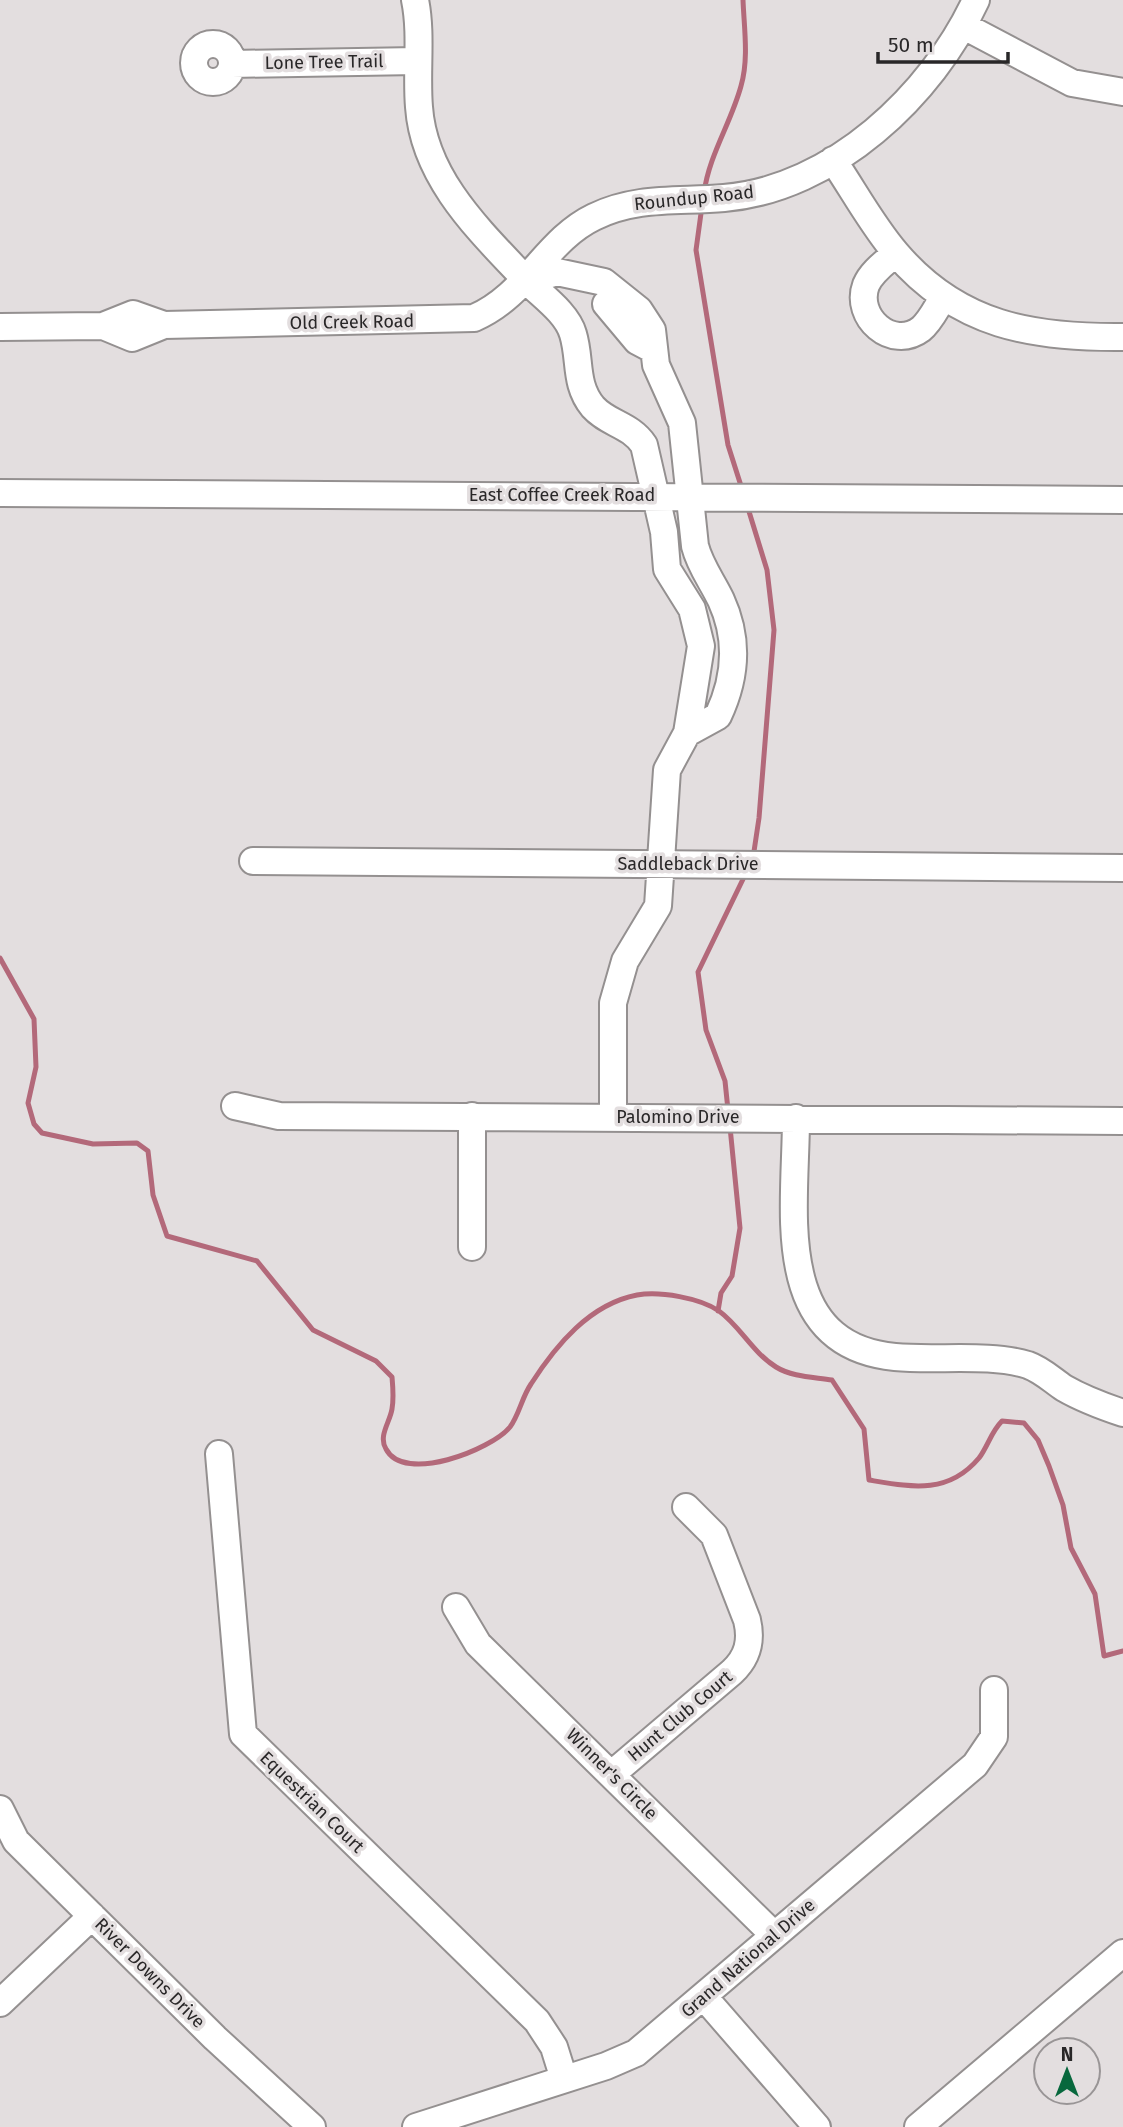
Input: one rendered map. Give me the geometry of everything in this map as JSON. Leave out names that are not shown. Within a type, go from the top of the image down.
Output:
[{"type":"street","name":"Roundup Road","points":[[527,281],[556,246],[579,224],[615,208],[663,199],[724,198],[751,194],[799,180],[833,160],[902,108],[945,57],[976,0]]},
{"type":"street","points":[[418,3],[417,61],[421,130],[440,177],[458,204],[566,320],[573,333],[577,375],[593,407],[636,433],[644,445],[663,532],[667,569],[692,609],[701,646],[687,733],[667,770],[658,906],[625,961],[613,1003],[613,1117]]},
{"type":"street","points":[[964,26],[1072,83],[1123,92]]},
{"type":"street","name":"Lone Tree Trail","points":[[232,64],[417,61]]},
{"type":"street","points":[[833,160],[896,253],[943,298],[988,319],[1032,333],[1123,337]]},
{"type":"street","points":[[896,253],[873,274],[866,285],[863,299],[872,322],[881,331],[893,335],[909,334],[922,328],[943,298]]},
{"type":"street","points":[[527,281],[557,272],[582,275],[604,282],[612,298],[639,310],[652,330],[654,350],[664,387],[682,424],[688,496],[697,554],[731,626],[734,653],[731,680],[718,716],[687,733]]},
{"type":"street","name":"Old Creek Road","points":[[0,327],[103,326],[132,338],[164,325],[464,319],[486,313],[527,281]]},
{"type":"street","points":[[573,333],[612,298]]},
{"type":"street","name":"East Coffee Creek Road","points":[[0,493],[1123,500]]},
{"type":"street","name":"Saddleback Drive","points":[[253,862],[1123,868]]},
{"type":"street","name":"Palomino Drive","points":[[235,1105],[279,1116],[1123,1121]]},
{"type":"street","points":[[472,1116],[472,1247]]},
{"type":"street","points":[[796,1118],[797,1268],[808,1301],[823,1326],[852,1345],[893,1357],[1028,1366],[1082,1397],[1123,1413]]},
{"type":"street","name":"Equestrian Court","points":[[219,1454],[243,1734],[537,2021],[554,2047],[564,2079]]},
{"type":"street","name":"Hunt Club Court","points":[[612,1774],[732,1672],[747,1651],[750,1634],[747,1620],[714,1535],[686,1507]]},
{"type":"street","name":"Winner's Circle","points":[[456,1607],[478,1644],[774,1935]]},
{"type":"street","name":"Grand National Drive","points":[[416,2127],[636,2053],[975,1765],[995,1737],[994,1690]]},
{"type":"street","name":"River Downs Drive","points":[[0,1809],[16,1842],[215,2038],[312,2127]]},
{"type":"street","points":[[0,2003],[92,1916]]},
{"type":"street","points":[[918,2127],[1123,1952]]},
{"type":"street","points":[[704,1997],[817,2127]]},
{"type":"waterway","points":[[704,193],[710,165],[737,100],[743,76],[743,0]]},
{"type":"waterway","points":[[702,206],[696,250],[728,445],[742,489]]},
{"type":"waterway","points":[[747,505],[767,570],[774,630],[759,818],[753,858]]},
{"type":"waterway","points":[[728,1110],[725,1081],[706,1030],[698,972],[746,873]]},
{"type":"waterway","points":[[0,958],[34,1019],[36,1067],[28,1103],[34,1124],[42,1133],[93,1144],[137,1143],[148,1151],[153,1195],[167,1236],[257,1261],[313,1330],[376,1361],[392,1377],[393,1405],[383,1439],[386,1449],[396,1459],[410,1464],[448,1460],[500,1436],[510,1427],[528,1389],[563,1341],[604,1307],[646,1294],[691,1299],[719,1311],[776,1367],[796,1375],[832,1380],[864,1429],[869,1480],[914,1486],[942,1483],[967,1470],[979,1458],[1002,1421],[1024,1423],[1038,1440],[1049,1466],[1063,1505],[1071,1548],[1095,1594],[1104,1656],[1123,1651]]},
{"type":"waterway","points":[[718,1311],[721,1293],[732,1276],[740,1228],[730,1127]]}]
